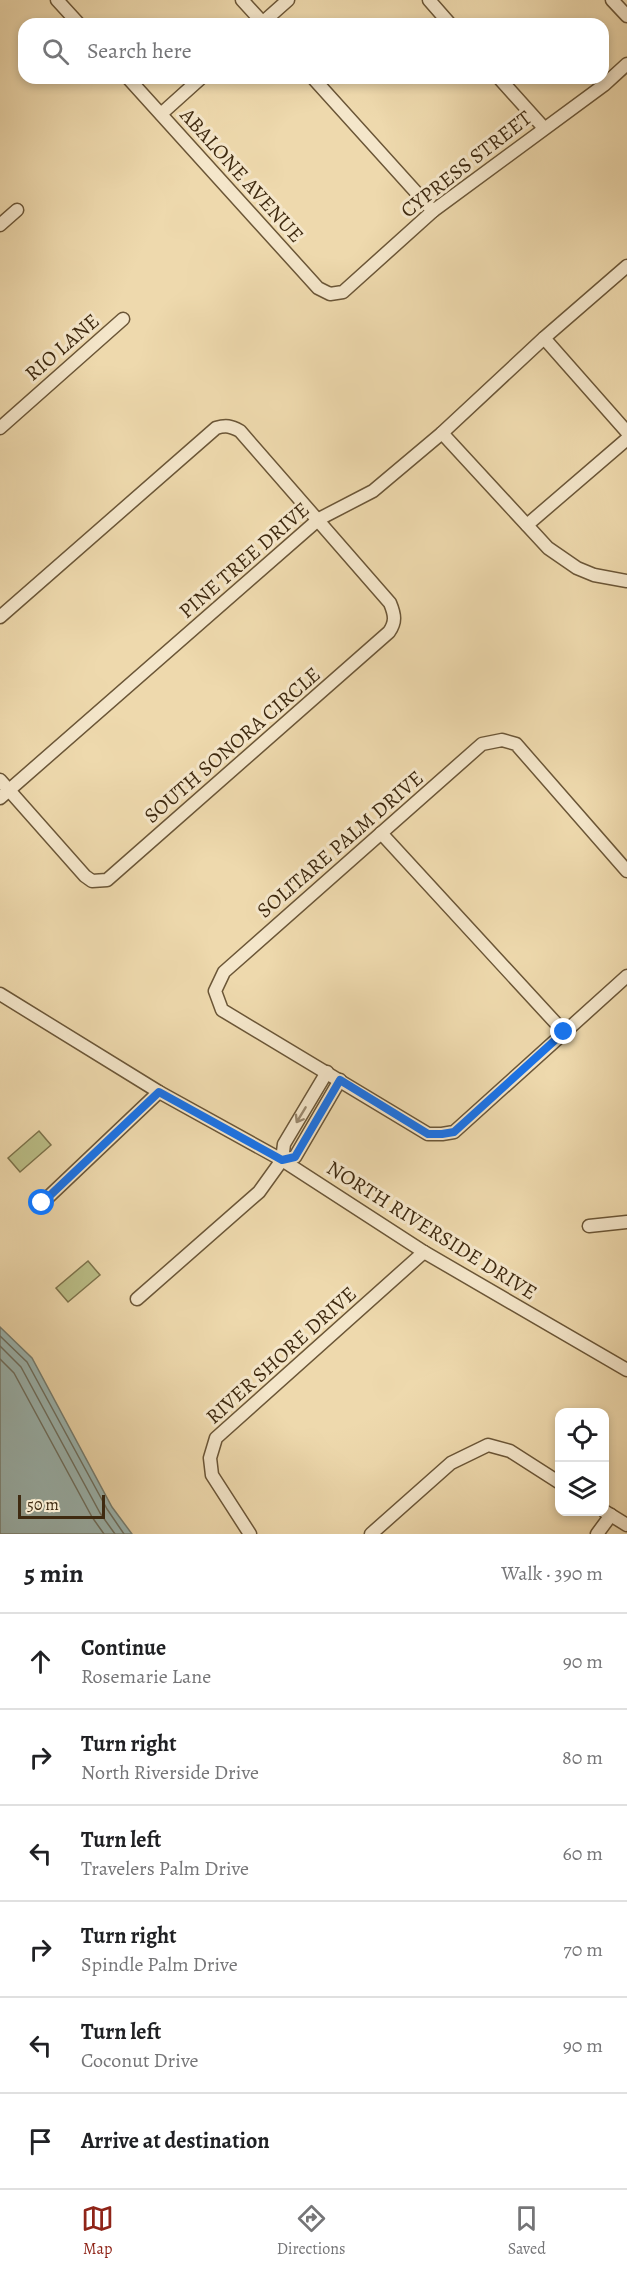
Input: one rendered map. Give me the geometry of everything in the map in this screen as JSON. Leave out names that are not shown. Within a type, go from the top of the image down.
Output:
[{"type":"street","points":[[57,0],[74,18]]},
{"type":"street","points":[[243,0],[259,18]]},
{"type":"street","points":[[268,18],[288,0]]},
{"type":"street","points":[[429,0],[445,18]]},
{"type":"street","points":[[612,0],[627,16]]},
{"type":"street","name":"CYPRESS STREET","points":[[609,80],[627,64]]},
{"type":"street","name":"ABALONE AVENUE","points":[[133,84],[318,288],[330,294]]},
{"type":"street","points":[[160,114],[194,84]]},
{"type":"street","points":[[318,84],[433,211]]},
{"type":"street","points":[[504,84],[544,128]]},
{"type":"street","name":"CYPRESS STREET","points":[[330,294],[343,292],[433,211],[605,84]]},
{"type":"street","points":[[0,225],[17,210]]},
{"type":"street","name":"PINE TREE DRIVE","points":[[4,794],[319,519],[374,491],[442,433],[627,266]]},
{"type":"street","name":"RIO LANE","points":[[0,428],[123,319]]},
{"type":"street","points":[[544,339],[627,432]]},
{"type":"street","points":[[0,617],[216,428],[233,427],[240,431],[319,519]]},
{"type":"street","points":[[442,433],[548,548],[577,568],[594,575],[627,581]]},
{"type":"street","points":[[527,525],[627,439]]},
{"type":"street","name":"SOUTH SONORA CIRCLE","points":[[0,780],[4,794],[85,876],[92,881],[100,882],[113,876],[389,632],[394,625],[395,614],[390,603],[319,519]]},
{"type":"street","name":"SOLITARE PALM DRIVE","points":[[327,1072],[222,1010],[215,992],[224,972],[482,744],[502,740],[516,744],[627,871]]},
{"type":"street","points":[[381,833],[564,1032]]},
{"type":"street","points":[[137,1299],[259,1192],[282,1160],[284,1144],[327,1072],[428,1134],[454,1132],[627,976]]},
{"type":"street","name":"NORTH RIVERSIDE DRIVE","points":[[0,994],[159,1092],[282,1160],[424,1252],[627,1370]]},
{"type":"street","points":[[282,1160],[295,1157],[340,1080]]},
{"type":"street","points":[[42,1203],[159,1092]]},
{"type":"street","points":[[589,1226],[627,1222]]},
{"type":"street","name":"RIVER SHORE DRIVE","points":[[250,1534],[212,1475],[210,1458],[216,1438],[424,1252]]},
{"type":"street","points":[[371,1534],[451,1463],[488,1444],[510,1451],[555,1480]]},
{"type":"street","points":[[609,1514],[627,1525]]},
{"type":"street","points":[[597,1534],[606,1516]]},
{"type":"green space","points":[[39,1131],[51,1145],[20,1172],[8,1158]]},
{"type":"green space","points":[[88,1261],[100,1275],[68,1302],[56,1288]]},
{"type":"water","points":[[0,1327],[32,1358],[112,1507],[132,1534],[0,1534]]},
{"type":"route","points":[[42,1203],[159,1092],[282,1160],[295,1157],[340,1080],[428,1134],[454,1132],[564,1032]]}]
